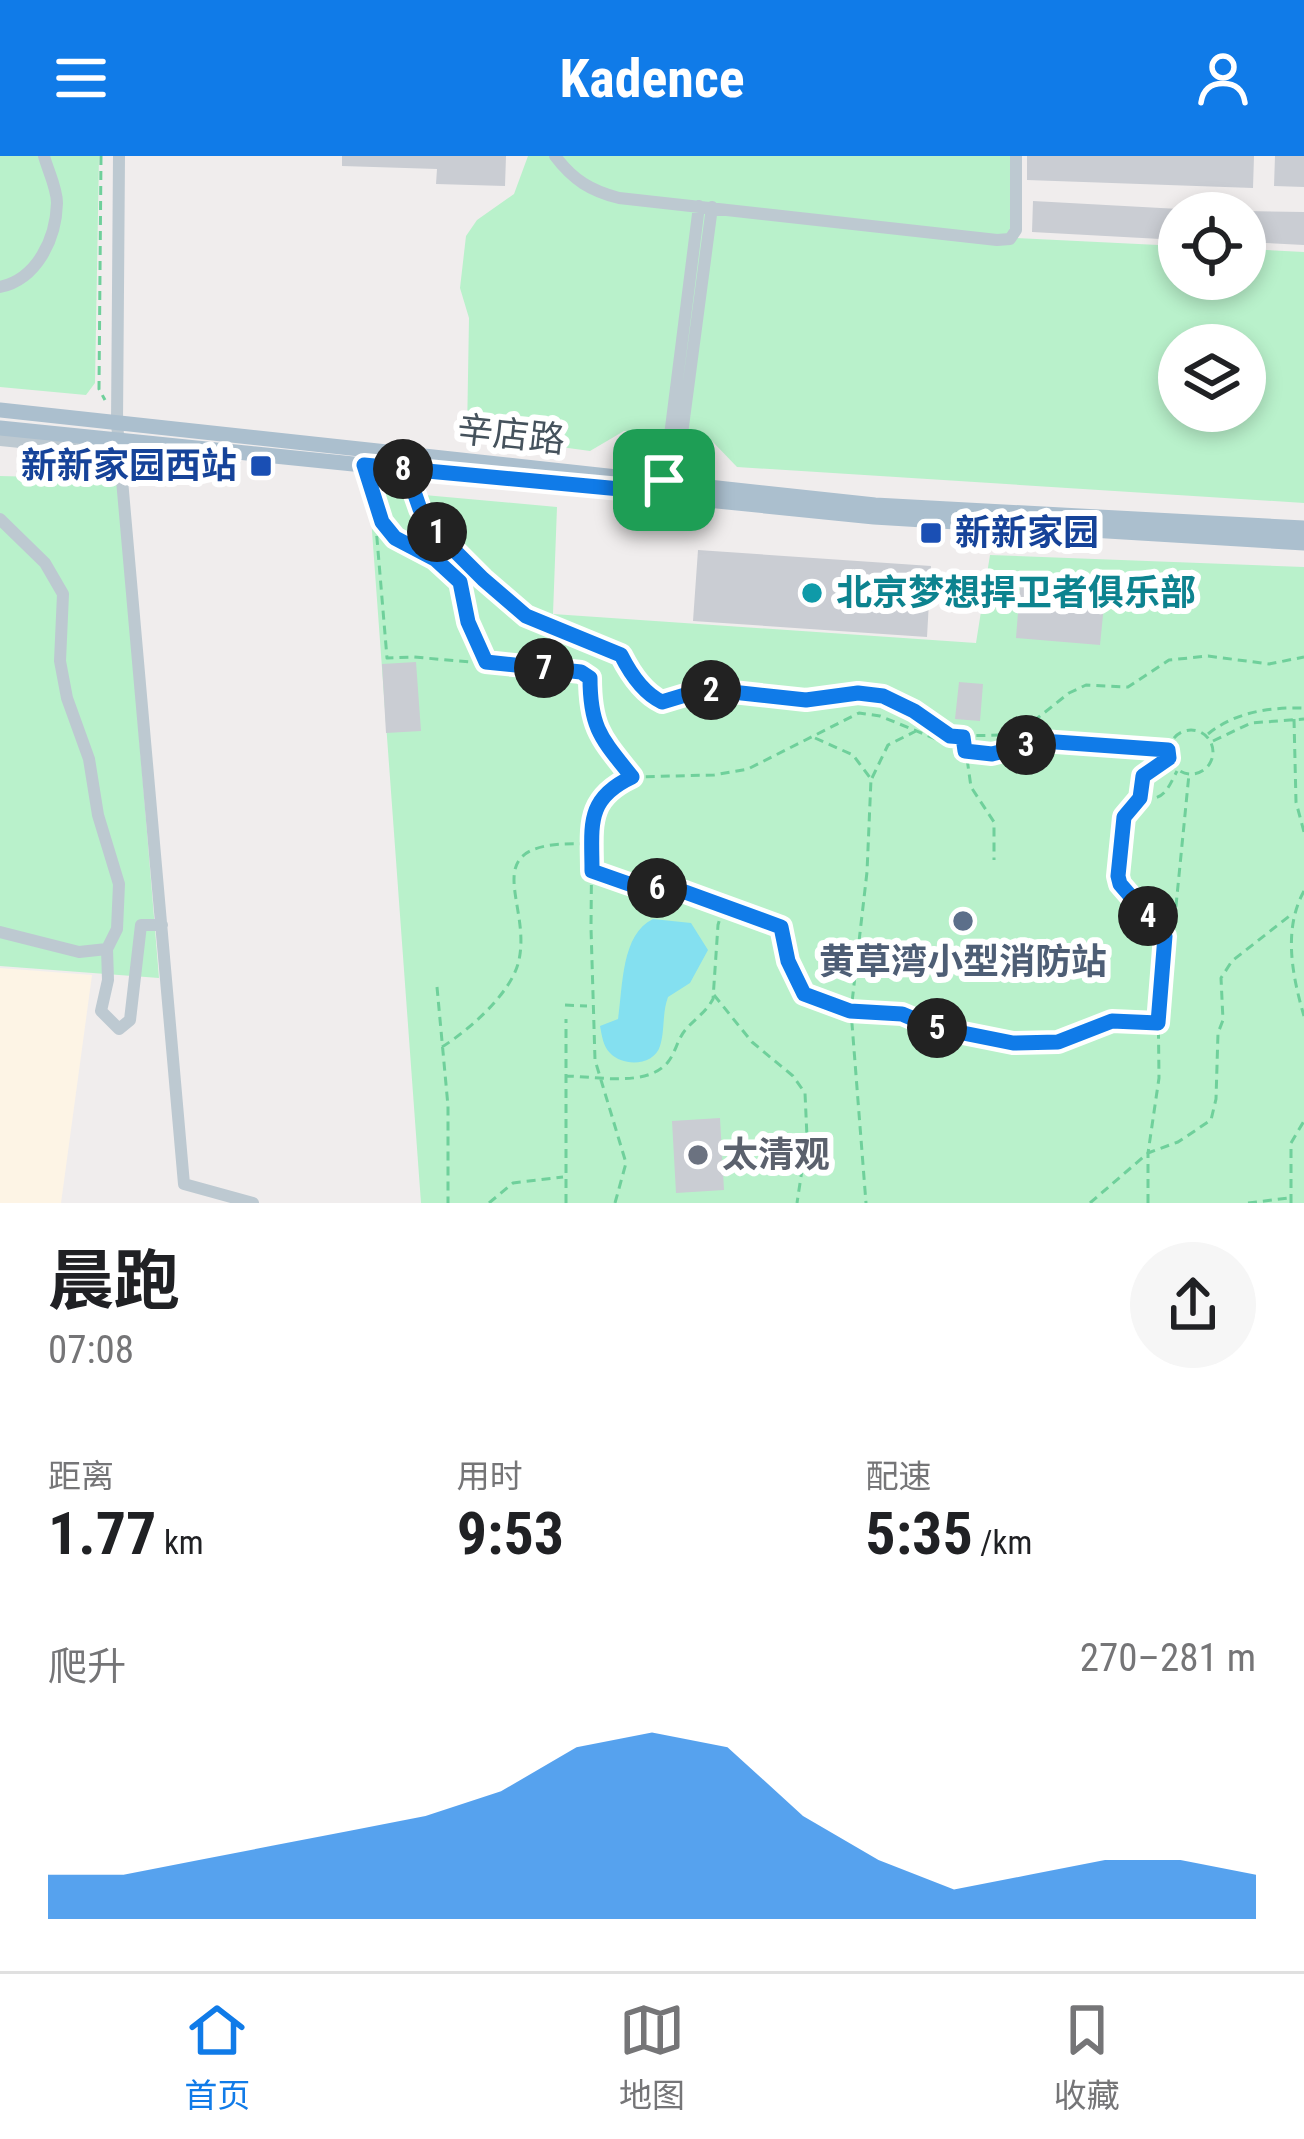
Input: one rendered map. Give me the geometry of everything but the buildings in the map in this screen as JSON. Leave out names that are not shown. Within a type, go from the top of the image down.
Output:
[{"type":"main road","name":"辛店路","points":[[0,410],[118,438],[364,465],[669,487],[931,522],[1304,543]]},
{"type":"main road","name":"辛店路","points":[[0,428],[874,505],[1304,528]]},
{"type":"street","points":[[0,287],[35,265],[51,244],[58,199],[44,156]]},
{"type":"street","points":[[118,156],[118,438],[184,1184],[254,1203]]},
{"type":"street","points":[[555,156],[576,181],[594,192],[620,198],[1010,239],[1016,230],[1016,156]]},
{"type":"street","points":[[669,487],[705,207]]},
{"type":"street","points":[[0,440],[118,438]]},
{"type":"street","points":[[0,519],[45,563],[63,594],[60,661],[67,698],[89,759],[98,815],[119,884],[117,928],[107,949],[108,980],[101,1012],[119,1029],[130,1020],[141,925],[161,925]]},
{"type":"street","points":[[0,932],[80,952],[107,949]]},
{"type":"path","points":[[101,156],[99,389],[118,438]]},
{"type":"path","points":[[364,465],[382,522],[395,538],[435,559],[460,582],[468,622],[486,662]]},
{"type":"path","points":[[406,469],[420,509],[483,579],[526,616],[621,655],[629,672],[662,702],[705,689],[806,700],[858,693],[883,696],[950,736],[1006,735],[1086,685],[1128,687],[1169,660],[1208,656],[1269,664],[1304,657]]},
{"type":"path","points":[[373,491],[387,658],[581,672],[590,678],[592,722],[598,736],[632,777]]},
{"type":"path","points":[[1304,708],[1257,711],[1219,726],[1209,738],[1211,763],[1199,772],[1178,770],[1169,758],[1174,737],[1187,730],[1209,738],[1251,723],[1304,719]]},
{"type":"path","points":[[615,1203],[626,1163],[599,1076],[591,1024],[592,815],[603,796],[632,777],[714,775],[748,769],[859,713],[880,716],[965,751],[992,754],[1042,741],[1168,750]]},
{"type":"path","points":[[1294,719],[1296,802],[1304,832]]},
{"type":"path","points":[[866,1203],[850,1011],[868,872],[871,779],[888,745],[916,731]]},
{"type":"path","points":[[963,734],[970,787],[994,822],[994,860]]},
{"type":"path","points":[[813,738],[853,755],[871,779]]},
{"type":"path","points":[[1165,936],[1118,876],[1124,817],[1140,798],[1143,776],[1169,758]]},
{"type":"path","points":[[1140,798],[1158,799],[1178,770]]},
{"type":"path","points":[[1148,1203],[1165,936],[1175,916],[1189,773]]},
{"type":"path","points":[[442,1046],[494,1001],[515,971],[519,957],[514,877],[518,862],[541,846],[592,844]]},
{"type":"path","points":[[592,871],[629,884],[685,892],[781,927],[788,961],[804,994],[850,1011],[902,1014],[933,1027],[1013,1043],[1058,1042],[1112,1021],[1158,1023]]},
{"type":"path","points":[[1090,1203],[1148,1153],[1178,1142],[1211,1120],[1223,1020],[1221,978],[1232,961],[1292,914],[1304,891]]},
{"type":"path","points":[[566,1076],[638,1077],[656,1073],[667,1063],[683,1031],[707,1010],[723,906]]},
{"type":"path","points":[[1292,914],[1293,967],[1304,1016]]},
{"type":"path","points":[[437,987],[448,1106],[448,1203]]},
{"type":"path","points":[[712,993],[752,1042],[793,1076],[805,1093],[807,1137],[797,1203]]},
{"type":"path","points":[[565,1005],[591,1006]]},
{"type":"path","points":[[566,1019],[566,1203],[576,1203]]},
{"type":"path","points":[[1248,1203],[1291,1201],[1291,1143],[1304,1121]]},
{"type":"path","points":[[489,1203],[512,1183],[565,1177]]},
{"type":"shaded area","points":[[0,968],[92,975],[61,1203],[0,1203]]},
{"type":"green space","points":[[0,156],[99,156],[95,383],[86,395],[0,387]]},
{"type":"green space","points":[[528,156],[1016,156],[1016,238],[1158,245],[1158,300],[1266,300],[1266,250],[1304,252],[1304,503],[737,467],[711,440],[624,431],[590,451],[467,434],[469,318],[460,288],[466,236],[477,220],[514,194]]},
{"type":"green space","points":[[0,476],[118,479],[159,978],[0,966]]},
{"type":"green space","points":[[369,490],[557,507],[553,614],[976,643],[990,555],[1304,567],[1304,1203],[421,1203]]},
{"type":"water","points":[[653,919],[691,923],[708,950],[690,983],[668,997],[657,1053],[645,1061],[630,1062],[608,1050],[600,1026],[618,1019],[629,949]]},
{"type":"place","name":"新新家园西站","points":[[261,466]]},
{"type":"place","name":"新新家园","points":[[931,533]]},
{"type":"place","name":"北京梦想捍卫者俱乐部","points":[[812,593]]},
{"type":"place","name":"黄草湾小型消防站","points":[[963,921]]},
{"type":"place","name":"太清观","points":[[698,1155]]},
{"type":"route","points":[[664,480],[663,493],[406,469],[420,509],[483,579],[526,616],[621,655],[629,672],[656,700],[705,689],[806,700],[858,693],[883,696],[950,736],[963,737],[965,751],[992,754],[1042,741],[1168,750],[1169,758],[1143,776],[1140,798],[1124,817],[1118,876],[1165,936],[1158,1023],[1112,1021],[1058,1042],[1013,1043],[933,1027],[902,1014],[850,1011],[804,994],[788,961],[781,927],[685,892],[629,884],[592,871],[592,815],[603,796],[632,777],[592,722],[590,678],[581,672],[486,662],[468,622],[460,582],[435,559],[395,538],[382,522],[364,465],[406,469],[674,494],[676,482],[664,480]]}]
